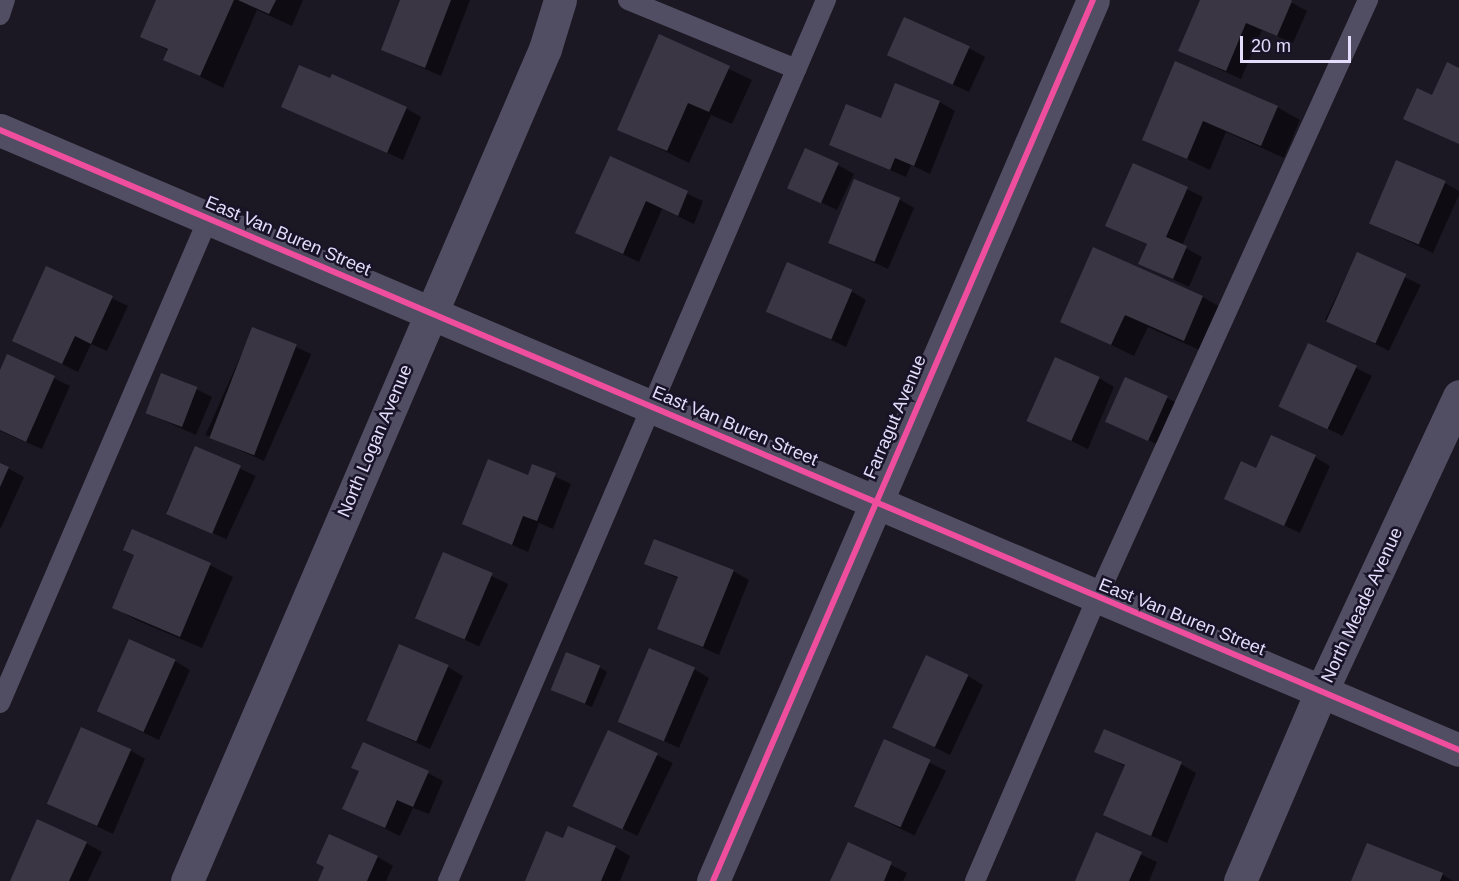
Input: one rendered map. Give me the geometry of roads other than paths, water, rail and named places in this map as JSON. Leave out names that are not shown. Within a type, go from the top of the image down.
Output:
[{"type":"street","name":"North Logan Avenue","points":[[187,881],[545,49],[560,0]]},
{"type":"street","name":"Farragut Avenue","points":[[713,881],[1093,0]]},
{"type":"street","name":"East Van Buren Street","points":[[0,130],[1459,750]]},
{"type":"street","name":"North Meade Avenue","points":[[1240,881],[1322,690],[1459,396]]},
{"type":"lane","points":[[0,15],[5,0]]},
{"type":"lane","points":[[628,0],[796,69]]},
{"type":"lane","points":[[448,881],[826,0]]},
{"type":"lane","points":[[975,881],[1097,598],[1368,0]]},
{"type":"lane","points":[[0,703],[208,219]]}]
